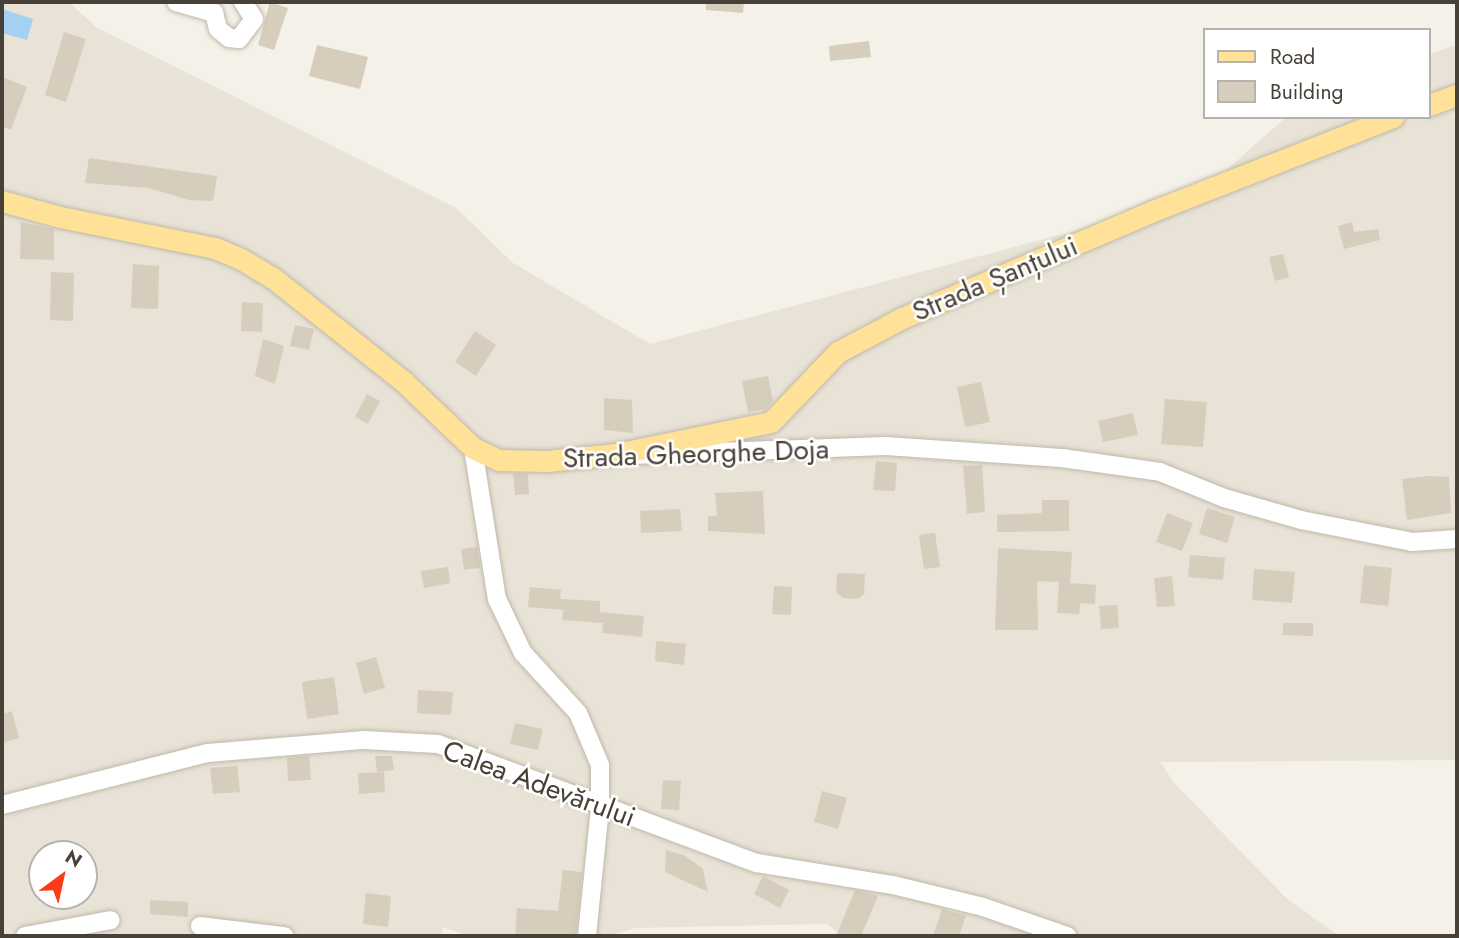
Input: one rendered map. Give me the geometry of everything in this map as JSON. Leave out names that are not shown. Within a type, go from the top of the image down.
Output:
[{"type":"main road","points":[[1431,104],[1457,95]]},
{"type":"main road","name":"Strada Șanțului","points":[[616,454],[771,422],[838,352],[902,318],[1153,211],[1388,119]]},
{"type":"main road","name":"Strada Gheorghe Doja","points":[[2,201],[60,217],[215,248],[241,259],[273,278],[404,382],[473,448],[499,460],[616,454]]},
{"type":"street","points":[[176,2],[214,13],[231,2]]},
{"type":"street","points":[[214,13],[218,29],[229,38],[239,39],[254,19],[243,2]]},
{"type":"street","name":"Strada Gheorghe Doja","points":[[616,454],[653,457],[886,446],[1062,458],[1160,472],[1224,498],[1301,520],[1412,542],[1457,539]]},
{"type":"street","points":[[473,448],[497,599],[523,653],[578,713],[600,765],[600,808],[587,936]]},
{"type":"street","name":"Calea Adevărului","points":[[2,805],[208,753],[364,740],[438,744],[486,759],[600,808],[757,863],[893,885],[983,907],[1067,936]]},
{"type":"street","points":[[25,936],[111,920]]},
{"type":"street","points":[[201,926],[284,936]]},
{"type":"shaded area","points":[[2,2],[69,2],[96,27],[456,208],[513,263],[650,344],[1194,199],[1284,119],[1431,119],[1431,54],[1457,44],[1457,760],[1160,762],[1176,785],[1288,900],[1340,936],[843,936],[827,924],[635,928],[609,936],[470,936],[442,927],[443,936],[2,936]]},
{"type":"water","points":[[2,9],[33,19],[27,40],[2,33]]},
{"type":"building","points":[[270,2],[288,8],[274,50],[258,45]]},
{"type":"building","points":[[706,2],[744,2],[743,13],[706,10]]},
{"type":"building","points":[[64,32],[86,39],[66,102],[45,95]]},
{"type":"building","points":[[869,41],[871,57],[830,61],[829,46]]},
{"type":"building","points":[[317,45],[368,57],[360,89],[309,76]]},
{"type":"building","points":[[2,77],[27,87],[11,130],[2,126]]},
{"type":"building","points":[[89,158],[217,176],[213,201],[189,200],[148,188],[85,183]]},
{"type":"building","points":[[21,222],[54,229],[54,260],[20,259]]},
{"type":"building","points":[[1352,222],[1354,232],[1378,229],[1380,240],[1344,249],[1338,226]]},
{"type":"building","points":[[1283,254],[1289,277],[1275,281],[1269,257]]},
{"type":"building","points":[[133,264],[159,266],[158,309],[131,308]]},
{"type":"building","points":[[51,272],[74,273],[73,321],[50,320]]},
{"type":"building","points":[[242,302],[263,303],[262,332],[241,331]]},
{"type":"building","points":[[295,325],[314,329],[309,350],[290,346]]},
{"type":"building","points":[[475,331],[496,345],[476,376],[455,362]]},
{"type":"building","points":[[263,339],[284,346],[275,384],[255,376]]},
{"type":"building","points":[[768,376],[773,401],[766,409],[748,412],[742,381]]},
{"type":"building","points":[[981,382],[990,422],[965,427],[957,387]]},
{"type":"building","points":[[367,394],[380,401],[368,424],[355,417]]},
{"type":"building","points":[[604,398],[632,400],[633,433],[604,430]]},
{"type":"building","points":[[1165,399],[1207,402],[1203,447],[1161,444]]},
{"type":"building","points":[[1133,413],[1138,435],[1103,442],[1098,421]]},
{"type":"building","points":[[876,461],[897,463],[895,491],[873,490]]},
{"type":"building","points":[[982,465],[985,512],[967,514],[963,466]]},
{"type":"building","points":[[513,473],[528,474],[529,494],[515,495]]},
{"type":"building","points":[[1449,477],[1451,513],[1407,520],[1402,479]]},
{"type":"building","points":[[763,491],[765,534],[708,531],[708,516],[717,516],[715,493]]},
{"type":"building","points":[[1042,500],[1069,500],[1069,531],[997,532],[997,515],[1042,513]]},
{"type":"building","points":[[1207,508],[1235,517],[1227,543],[1199,534]]},
{"type":"building","points":[[680,509],[682,531],[641,533],[640,511]]},
{"type":"building","points":[[1167,513],[1193,523],[1182,551],[1156,542]]},
{"type":"building","points":[[935,533],[940,567],[924,569],[919,535]]},
{"type":"building","points":[[477,547],[480,568],[464,570],[461,549]]},
{"type":"building","points":[[998,548],[1072,552],[1070,583],[1096,585],[1095,604],[1080,603],[1079,614],[1057,613],[1059,582],[1037,581],[1038,630],[995,630]]},
{"type":"building","points":[[1190,555],[1225,558],[1223,580],[1188,577]]},
{"type":"building","points":[[1364,565],[1392,568],[1388,606],[1360,603]]},
{"type":"building","points":[[448,567],[450,583],[424,588],[421,571]]},
{"type":"building","points":[[1254,569],[1295,572],[1292,603],[1252,600]]},
{"type":"building","points":[[837,573],[865,574],[864,594],[858,599],[843,598],[836,592]]},
{"type":"building","points":[[1172,576],[1175,606],[1157,607],[1154,578]]},
{"type":"building","points":[[774,586],[792,587],[791,615],[772,614]]},
{"type":"building","points":[[530,587],[561,590],[560,599],[600,601],[600,612],[644,616],[642,637],[602,633],[603,623],[562,620],[563,610],[528,607]]},
{"type":"building","points":[[1117,605],[1119,628],[1101,629],[1099,606]]},
{"type":"building","points":[[1283,623],[1313,623],[1313,636],[1283,635]]},
{"type":"building","points":[[656,641],[686,644],[684,665],[655,661]]},
{"type":"building","points":[[376,657],[385,688],[364,694],[356,663]]},
{"type":"building","points":[[334,677],[339,714],[307,719],[302,682]]},
{"type":"building","points":[[418,690],[453,692],[451,715],[417,713]]},
{"type":"building","points":[[12,711],[19,738],[2,743],[2,714]]},
{"type":"building","points":[[515,723],[543,729],[538,750],[510,744]]},
{"type":"building","points":[[309,756],[311,780],[288,781],[287,758]]},
{"type":"building","points":[[375,756],[392,756],[394,770],[377,772]]},
{"type":"building","points":[[237,766],[240,792],[213,794],[210,768]]},
{"type":"building","points":[[384,772],[385,792],[359,794],[358,773]]},
{"type":"building","points":[[663,780],[681,781],[679,810],[661,809]]},
{"type":"building","points":[[822,791],[847,798],[838,829],[814,822]]},
{"type":"building","points":[[666,850],[684,855],[703,869],[708,892],[665,872]]},
{"type":"building","points":[[563,870],[582,872],[576,936],[515,936],[517,908],[558,911]]},
{"type":"building","points":[[763,876],[789,890],[780,908],[754,894]]},
{"type":"building","points":[[855,890],[878,896],[861,936],[836,936]]},
{"type":"building","points":[[366,893],[391,896],[388,927],[363,924]]},
{"type":"building","points":[[150,900],[188,902],[188,917],[150,914]]},
{"type":"building","points":[[942,909],[966,916],[959,936],[933,936]]}]
